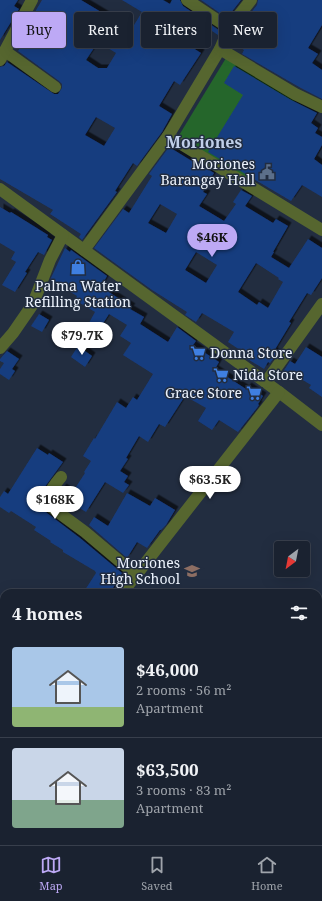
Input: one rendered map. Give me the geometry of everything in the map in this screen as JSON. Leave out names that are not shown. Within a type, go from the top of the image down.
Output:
[{"type":"street","points":[[32,0],[2,55],[55,87]]},
{"type":"street","points":[[188,0],[219,21]]},
{"type":"street","points":[[242,12],[251,0]]},
{"type":"street","points":[[84,250],[168,136],[220,49],[295,94],[322,107]]},
{"type":"street","points":[[168,136],[322,230]]},
{"type":"street","points":[[0,189],[266,382],[322,425]]},
{"type":"street","points":[[0,348],[13,333],[33,304],[50,260],[63,235]]},
{"type":"street","points":[[266,382],[322,304]]},
{"type":"street","points":[[125,589],[279,392]]},
{"type":"street","points":[[61,477],[50,491],[49,501],[51,507],[85,532],[136,575]]},
{"type":"green space","points":[[226,58],[295,100],[248,180],[178,137]]},
{"type":"building","points":[[0,0],[18,0],[14,6],[19,9],[17,12],[12,12],[12,20],[0,40]]},
{"type":"building","points":[[42,0],[81,0],[101,12],[74,12],[74,48],[94,48],[86,60],[98,68],[107,68],[116,53],[108,48],[133,48],[133,27],[141,14],[141,48],[193,48],[201,53],[180,85],[174,81],[159,106],[172,114],[162,132],[137,166],[133,163],[115,191],[117,192],[82,240],[79,237],[81,234],[50,214],[53,210],[0,179],[0,67],[4,66],[7,62],[54,94],[58,94],[62,88],[62,84],[59,81],[18,51],[20,48],[66,48],[66,12],[35,12]],"holes":[[[96,117],[115,128],[104,146],[85,135]]]},
{"type":"building","points":[[122,0],[163,0],[170,4],[172,0],[180,0],[183,6],[192,12],[142,12]]},
{"type":"building","points":[[201,0],[241,0],[232,12],[219,12]]},
{"type":"building","points":[[258,0],[322,0],[322,25],[308,48],[318,54],[312,63],[322,70],[322,99],[242,54],[244,50],[241,48],[277,48],[277,12],[252,12],[257,5]]},
{"type":"building","points":[[211,25],[219,30],[218,35],[211,30]]},
{"type":"building","points":[[234,66],[291,100],[317,113],[311,123],[318,128],[315,133],[322,137],[322,145],[314,159],[322,165],[322,197],[302,185],[291,201],[208,152],[243,95],[224,83]]},
{"type":"building","points":[[169,147],[214,173],[203,192],[207,194],[199,206],[224,221],[236,204],[233,202],[241,190],[252,196],[245,206],[273,223],[276,219],[288,226],[271,257],[289,268],[308,239],[322,248],[322,278],[311,295],[307,293],[289,322],[291,323],[274,351],[278,353],[270,363],[268,362],[264,369],[241,355],[243,352],[228,342],[234,332],[202,313],[196,322],[185,315],[187,312],[152,290],[94,248],[123,209],[129,213],[152,176],[149,174]],"holes":[[[160,204],[177,214],[166,233],[148,223]],[[196,252],[217,265],[206,283],[185,270]],[[256,263],[283,282],[268,308],[259,302],[257,305],[238,292]]]},
{"type":"building","points":[[0,207],[10,213],[11,212],[48,235],[47,237],[52,240],[44,255],[38,252],[25,272],[27,273],[15,292],[2,285],[16,262],[11,259],[15,252],[0,243]]},
{"type":"building","points":[[65,248],[70,252],[71,250],[107,276],[101,287],[132,307],[130,309],[144,317],[140,324],[168,342],[177,327],[196,341],[193,345],[219,362],[215,369],[246,389],[248,386],[263,396],[257,408],[238,432],[219,420],[212,430],[198,421],[206,408],[185,396],[165,427],[159,424],[148,442],[139,436],[126,458],[128,459],[120,471],[128,476],[124,482],[129,485],[123,493],[105,482],[86,512],[71,503],[67,509],[58,502],[58,494],[63,487],[72,493],[85,473],[84,472],[91,461],[83,456],[117,402],[126,408],[133,397],[137,400],[153,374],[123,355],[131,343],[120,336],[127,325],[109,314],[95,336],[85,330],[95,312],[75,300],[77,296],[50,280]]},
{"type":"building","points":[[39,314],[49,320],[42,332],[31,326]]},
{"type":"building","points":[[78,346],[92,356],[85,367],[71,357]]},
{"type":"building","points":[[306,347],[322,357],[322,397],[309,388],[311,385],[291,373],[290,376],[283,372],[290,361],[295,364]]},
{"type":"building","points":[[7,351],[19,359],[12,369],[15,371],[9,380],[0,374],[0,369],[4,363],[0,361],[0,359]]},
{"type":"building","points":[[37,448],[48,455],[49,453],[63,462],[44,488],[42,499],[44,510],[122,573],[112,589],[86,589],[96,573],[95,571],[63,552],[63,550],[34,530],[36,527],[11,511],[9,513],[0,507],[0,497],[4,491],[8,494]]},
{"type":"building","points":[[127,493],[150,506],[155,498],[175,510],[166,525],[160,530],[147,548],[137,542],[127,558],[89,525],[94,517],[108,526]]},
{"type":"place","name":"Moriones Barangay Hall","points":[[267,172]]},
{"type":"place","name":"Palma Water Refilling Station","points":[[78,267]]},
{"type":"place","name":"Donna Store","points":[[198,353]]},
{"type":"place","name":"Nida Store","points":[[221,375]]},
{"type":"place","name":"Grace Store","points":[[254,393]]},
{"type":"place","name":"Moriones High School","points":[[192,571]]},
{"type":"district","name":"Moriones","points":[[204,142]]}]
